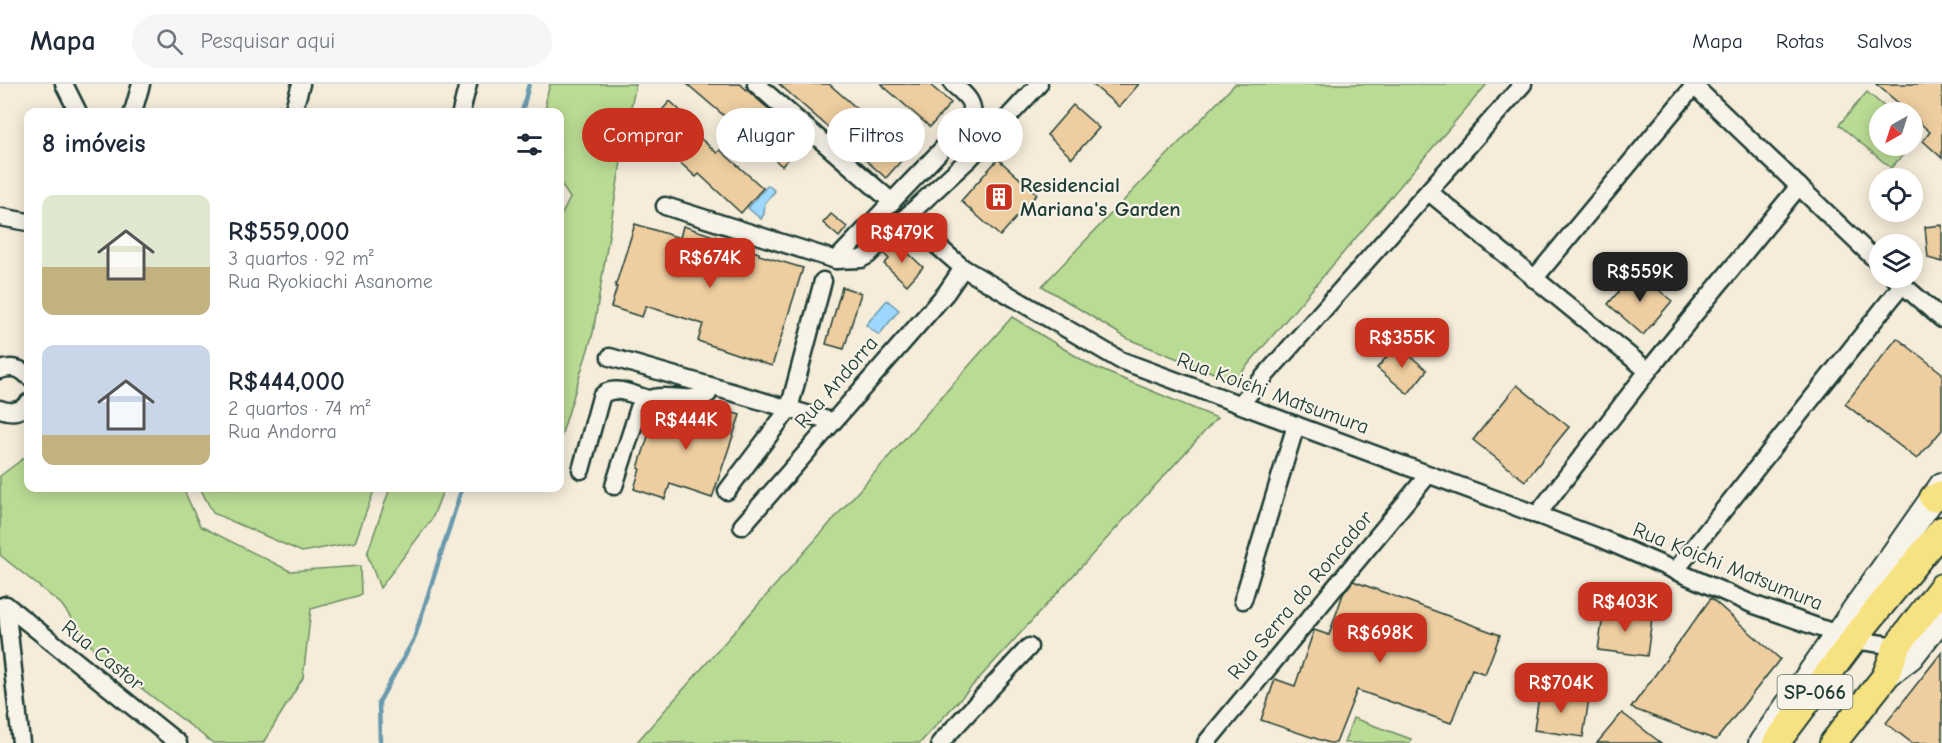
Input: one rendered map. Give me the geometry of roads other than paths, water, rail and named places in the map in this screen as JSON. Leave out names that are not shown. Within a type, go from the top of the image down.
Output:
[{"type":"main road","name":"SP-066","points":[[1776,743],[1840,635],[1942,530]]},
{"type":"main road","name":"SP-066","points":[[1833,743],[1904,651],[1942,587]]},
{"type":"street","points":[[64,84],[76,108]]},
{"type":"street","points":[[134,108],[141,84]]},
{"type":"street","points":[[294,108],[301,84]]},
{"type":"street","points":[[462,108],[468,84]]},
{"type":"street","points":[[756,84],[892,202]]},
{"type":"street","points":[[836,260],[972,118],[974,109],[970,99],[953,84]]},
{"type":"street","points":[[665,206],[836,260],[861,259],[868,255],[904,218],[970,158],[1039,84]]},
{"type":"street","points":[[1240,404],[1523,84]]},
{"type":"street","points":[[1534,279],[1693,85],[1869,253]]},
{"type":"street","points":[[1538,515],[1648,371],[1799,186]]},
{"type":"street","points":[[1429,192],[1648,371]]},
{"type":"street","points":[[0,217],[24,221]]},
{"type":"street","name":"Rua Koichi Matsumura","points":[[904,218],[963,268],[1120,360],[1600,538],[1752,604],[1840,635],[1904,651]]},
{"type":"street","name":"Rua Andorra","points":[[742,526],[831,421],[946,293],[963,268]]},
{"type":"street","points":[[727,491],[789,409],[823,281]]},
{"type":"street","points":[[1675,571],[1893,288]]},
{"type":"street","points":[[1906,288],[1942,319]]},
{"type":"street","points":[[610,357],[831,421]]},
{"type":"street","points":[[581,470],[604,392],[614,390],[648,399],[696,398],[708,394],[710,386]]},
{"type":"street","points":[[614,486],[639,408],[648,399]]},
{"type":"street","points":[[1244,600],[1296,425]]},
{"type":"street","name":"Rua Serra do Roncador","points":[[1206,743],[1428,475]]},
{"type":"street","points":[[1761,743],[1840,635],[1939,492]]},
{"type":"street","points":[[3,606],[21,743]]},
{"type":"street","name":"Rua Castor","points":[[3,606],[178,743]]},
{"type":"street","points":[[1904,651],[1942,617]]},
{"type":"street","points":[[940,743],[1029,647]]},
{"type":"water","points":[[768,185],[775,191],[765,203],[761,219],[748,208]]},
{"type":"water","points":[[887,300],[899,310],[879,335],[866,325]]},
{"type":"waterway","points":[[523,108],[529,84]]},
{"type":"waterway","points":[[380,743],[379,702],[414,639],[461,492]]},
{"type":"place","name":"Residencial Mariana's Garden","points":[[999,197]]}]
